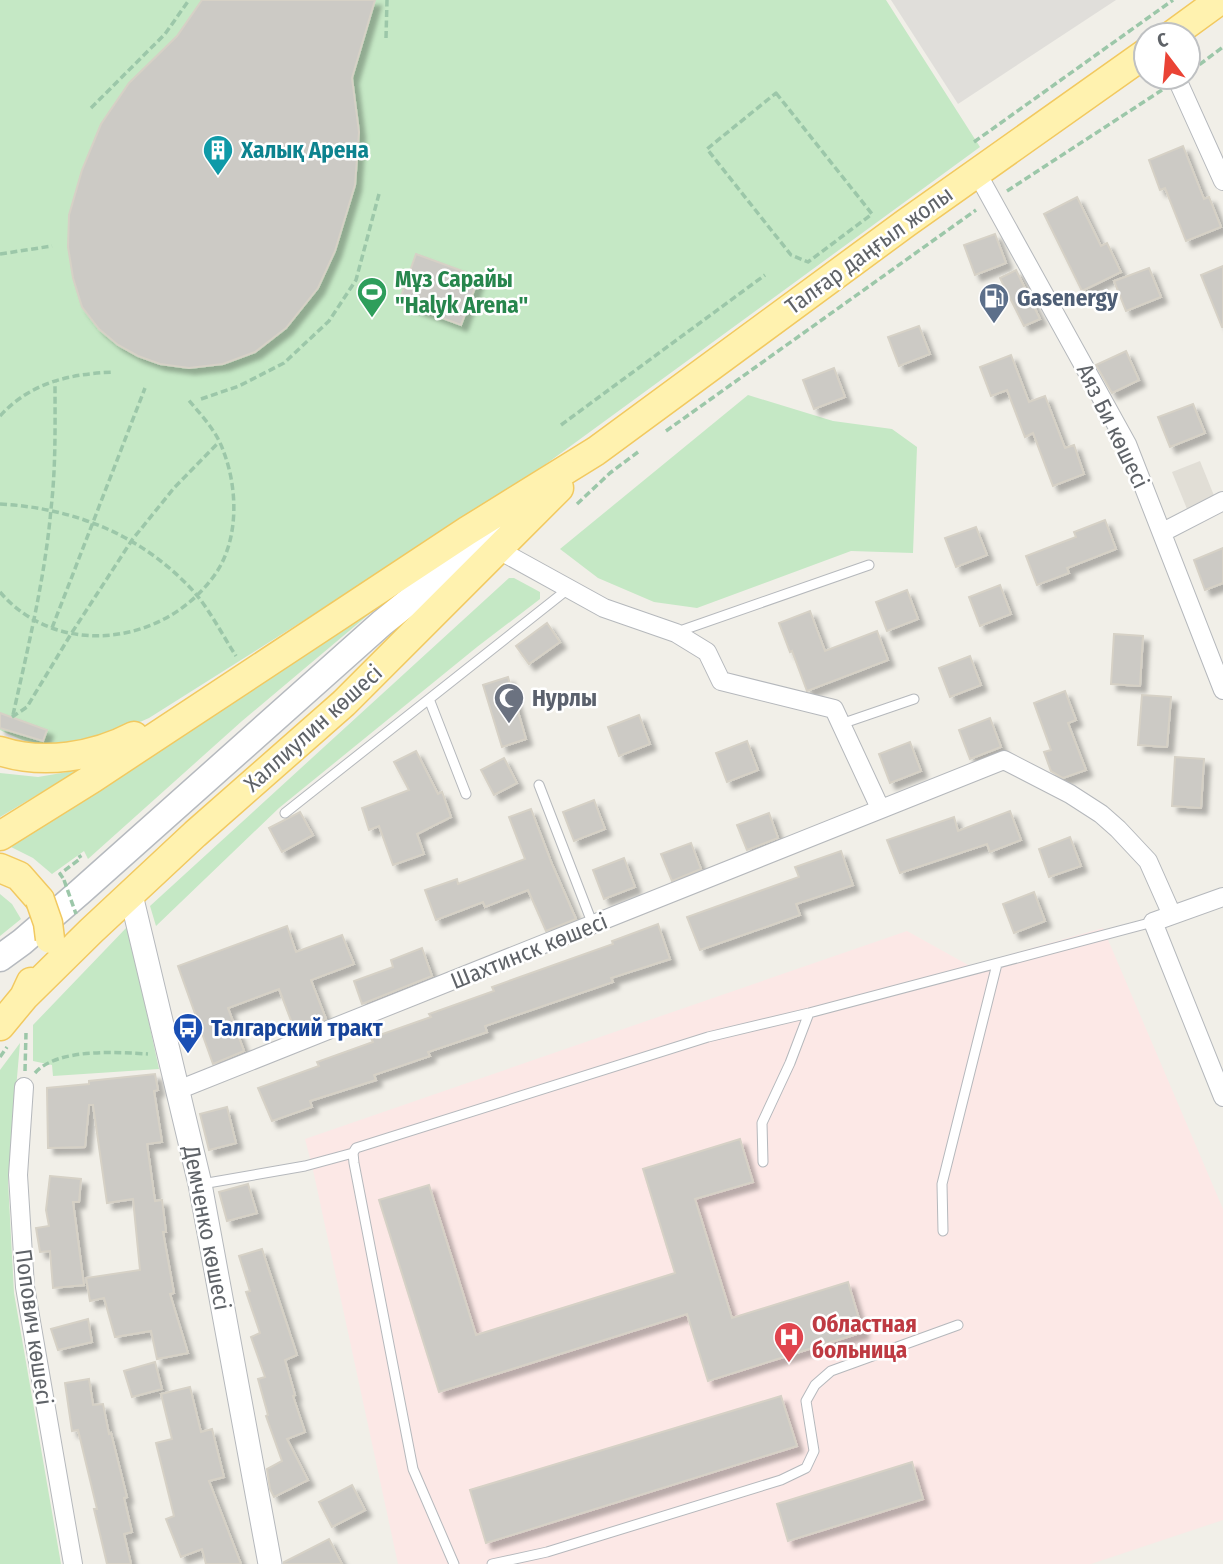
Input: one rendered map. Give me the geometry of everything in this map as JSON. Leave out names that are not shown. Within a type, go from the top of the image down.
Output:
[{"type":"main road","points":[[1191,21],[1220,0]]},
{"type":"main road","name":"Талғар даңғыл жолы","points":[[596,451],[757,331],[1132,63]]},
{"type":"main road","points":[[0,751],[20,757],[57,758],[94,752],[128,739],[596,451]]},
{"type":"main road","name":"Халлиулин көшесі","points":[[24,997],[195,834],[344,703],[596,451]]},
{"type":"main road","name":"Халлиулин көшесі","points":[[0,958],[80,892],[382,623],[596,451]]},
{"type":"main road","points":[[0,836],[93,778],[236,673]]},
{"type":"main road","points":[[0,868],[19,876],[40,900],[45,909],[50,939],[46,958],[24,997],[10,1034]]},
{"type":"street","points":[[1187,91],[1223,181]]},
{"type":"street","name":"Аяз Би көшесі","points":[[977,173],[1127,444],[1223,690]]},
{"type":"street","points":[[1163,532],[1223,501]]},
{"type":"street","points":[[497,549],[604,608],[676,632],[707,652],[721,681],[834,709],[880,808]]},
{"type":"street","name":"Шахтинск көшесі","points":[[178,1090],[1003,760],[1070,794],[1101,814],[1118,829],[1148,861],[1172,915]]},
{"type":"street","name":"Демченко көшесі","points":[[131,895],[200,1184],[270,1564]]},
{"type":"street","points":[[1223,897],[1153,922],[1223,1097]]},
{"type":"street","name":"Попович көшесі","points":[[24,1087],[18,1175],[24,1287],[72,1564]]},
{"type":"lane","points":[[676,632],[869,565]]},
{"type":"lane","points":[[285,813],[568,589]]},
{"type":"lane","points":[[429,699],[466,794]]},
{"type":"lane","points":[[841,724],[914,699]]},
{"type":"lane","points":[[539,785],[593,925]]},
{"type":"lane","points":[[454,1564],[413,1469],[353,1153],[356,1148],[708,1037],[1153,922]]},
{"type":"lane","points":[[943,1231],[942,1184],[997,964]]},
{"type":"lane","points":[[763,1162],[762,1123],[790,1063],[809,1013]]},
{"type":"lane","points":[[200,1184],[305,1166],[353,1153]]},
{"type":"lane","points":[[492,1564],[547,1552],[781,1480],[806,1468],[814,1451],[806,1401],[815,1385],[831,1371],[958,1325]]},
{"type":"path","points":[[91,108],[165,34],[189,0]]},
{"type":"path","points":[[386,38],[387,0]]},
{"type":"path","points":[[974,142],[1173,0]]},
{"type":"path","points":[[1202,62],[1223,47]]},
{"type":"path","points":[[659,436],[970,213],[993,201],[1160,91]]},
{"type":"path","points":[[776,93],[872,214],[808,261],[791,256],[707,149],[776,93]]},
{"type":"path","points":[[201,399],[239,386],[284,363],[329,321],[356,280],[379,194]]},
{"type":"path","points":[[0,254],[52,246]]},
{"type":"path","points":[[561,425],[765,275]]},
{"type":"path","points":[[0,416],[29,391],[55,380],[88,373],[114,372]]},
{"type":"path","points":[[55,380],[55,454],[51,511],[34,619],[12,717],[27,707],[132,540],[174,488],[219,442]]},
{"type":"path","points":[[52,628],[145,388]]},
{"type":"path","points":[[0,592],[17,609],[52,628],[71,634],[99,637],[137,631],[172,615],[197,596],[217,572],[224,558],[233,523],[232,485],[219,442],[187,398]]},
{"type":"path","points":[[570,510],[610,473],[639,451]]},
{"type":"path","points":[[0,504],[23,505],[93,522],[132,540],[177,575],[197,596],[236,673]]},
{"type":"path","points":[[76,914],[60,874],[81,858],[79,855]]},
{"type":"path","points":[[0,1057],[10,1034],[26,1024],[24,1087],[30,1086],[32,1076],[53,1059],[128,1053],[171,1056]]},
{"type":"shaded area","points":[[891,0],[1116,0],[958,104]]},
{"type":"shaded area","points":[[1200,461],[1215,498],[1187,509],[1172,472]]},
{"type":"shaded area","name":"Областная больница","points":[[1103,928],[1223,1209],[1223,1520],[1091,1564],[398,1564],[305,1139],[907,931],[970,966]]},
{"type":"green space","name":"Мұз Сарайы \"Halyk Arena\"","points":[[0,0],[886,0],[980,147],[509,491],[149,718],[86,741],[41,745],[0,730]]},
{"type":"green space","points":[[748,395],[833,421],[892,429],[917,447],[913,553],[851,551],[697,608],[654,602],[598,578],[560,549]]},
{"type":"green space","points":[[509,578],[540,592],[540,599],[279,808],[156,926],[150,906]]},
{"type":"green space","points":[[371,607],[374,610],[242,721],[88,859],[84,851],[52,874],[33,858],[9,846]]},
{"type":"green space","points":[[79,770],[0,817],[0,773],[38,777]]},
{"type":"green space","points":[[0,894],[12,904],[21,919],[0,936]]},
{"type":"green space","points":[[128,926],[159,1069],[53,1076],[52,1065],[33,1061],[33,1025]]},
{"type":"green space","points":[[20,1043],[8,1181],[14,1293],[61,1564],[0,1564],[0,1070]]},
{"type":"building","name":"Халық Арена","points":[[202,0],[375,0],[352,78],[359,132],[355,185],[335,251],[318,288],[286,328],[255,352],[223,364],[189,368],[160,364],[138,356],[118,345],[99,329],[82,307],[73,278],[68,247],[69,215],[82,170],[101,124],[129,83],[177,36]]},
{"type":"building","points":[[1183,146],[1204,199],[1209,197],[1221,227],[1186,241],[1165,188],[1160,190],[1149,160]]},
{"type":"building","points":[[1077,197],[1101,246],[1107,243],[1121,272],[1082,291],[1044,214]]},
{"type":"building","points":[[995,234],[1006,263],[975,275],[964,245]]},
{"type":"building","points":[[416,254],[479,277],[461,325],[399,302]]},
{"type":"building","points":[[1223,266],[1223,327],[1222,327],[1201,275]]},
{"type":"building","points":[[1149,268],[1161,297],[1126,311],[1114,281]]},
{"type":"building","points":[[1016,270],[1040,319],[1024,326],[1000,278]]},
{"type":"building","points":[[919,326],[930,354],[899,366],[888,337]]},
{"type":"building","points":[[1126,351],[1139,380],[1112,393],[1096,365]]},
{"type":"building","points":[[1011,355],[1029,402],[1045,396],[1065,448],[1074,445],[1084,474],[1053,486],[1033,433],[1025,437],[1007,390],[991,396],[980,367]]},
{"type":"building","points":[[834,368],[845,397],[814,409],[803,380]]},
{"type":"building","points":[[1193,404],[1205,433],[1170,447],[1158,417]]},
{"type":"building","points":[[1105,520],[1116,549],[1067,568],[1069,573],[1037,585],[1026,556],[1076,537],[1074,532]]},
{"type":"building","points":[[976,527],[987,555],[956,567],[945,538]]},
{"type":"building","points":[[1223,548],[1223,583],[1205,590],[1194,560]]},
{"type":"building","points":[[1000,585],[1011,614],[980,626],[969,597]]},
{"type":"building","points":[[907,590],[918,619],[887,631],[876,602]]},
{"type":"building","points":[[810,611],[825,651],[877,631],[888,660],[807,691],[779,623]]},
{"type":"building","points":[[547,623],[560,642],[529,664],[516,646]]},
{"type":"building","points":[[1114,634],[1143,636],[1140,686],[1111,684]]},
{"type":"building","points":[[970,656],[981,685],[950,697],[939,668]]},
{"type":"building","points":[[508,677],[526,739],[502,747],[483,685]]},
{"type":"building","points":[[1065,691],[1076,720],[1068,723],[1086,770],[1063,778],[1051,771],[1044,752],[1051,750],[1034,703]]},
{"type":"building","points":[[1142,695],[1171,697],[1167,747],[1138,745]]},
{"type":"building","points":[[0,713],[47,730],[43,741],[0,728]]},
{"type":"building","points":[[639,715],[650,744],[619,756],[608,727]]},
{"type":"building","points":[[990,718],[1001,747],[970,759],[959,730]]},
{"type":"building","points":[[747,741],[758,770],[727,782],[716,753]]},
{"type":"building","points":[[910,742],[921,771],[890,783],[879,754]]},
{"type":"building","points":[[416,751],[438,794],[442,792],[451,817],[417,834],[424,854],[393,865],[379,826],[369,830],[362,808],[409,790],[394,762]]},
{"type":"building","points":[[1175,757],[1204,759],[1201,808],[1172,806]]},
{"type":"building","points":[[504,758],[517,783],[494,795],[481,770]]},
{"type":"building","points":[[594,800],[605,829],[574,841],[563,812]]},
{"type":"building","points":[[531,809],[576,919],[546,931],[528,890],[485,907],[483,902],[436,920],[425,890],[457,879],[458,884],[525,859],[509,817]]},
{"type":"building","points":[[1010,811],[1021,840],[990,852],[987,844],[900,873],[887,840],[954,817],[958,831]]},
{"type":"building","points":[[300,812],[313,835],[282,852],[269,828]]},
{"type":"building","points":[[769,813],[778,838],[747,850],[737,825]]},
{"type":"building","points":[[1070,837],[1081,866],[1049,877],[1039,849]]},
{"type":"building","points":[[691,843],[701,869],[672,881],[661,854]]},
{"type":"building","points":[[841,851],[853,885],[796,904],[800,915],[700,950],[687,917],[799,877],[795,867]]},
{"type":"building","points":[[624,858],[635,887],[604,899],[593,870]]},
{"type":"building","points":[[1034,892],[1045,921],[1014,933],[1003,904]]},
{"type":"building","points":[[658,924],[670,959],[611,978],[613,982],[485,1026],[487,1032],[428,1052],[430,1056],[374,1075],[376,1080],[310,1101],[312,1107],[272,1121],[258,1088],[319,1066],[317,1062],[373,1042],[371,1038],[431,1017],[429,1014],[494,991],[492,987],[613,944],[612,941]]},
{"type":"building","points":[[287,926],[296,952],[342,935],[354,964],[311,980],[326,1019],[295,1031],[279,989],[228,1008],[244,1051],[213,1064],[178,966]]},
{"type":"building","points":[[422,948],[432,976],[362,1004],[354,981],[393,967],[391,960]]},
{"type":"building","points":[[155,1074],[158,1090],[154,1091],[162,1142],[147,1144],[155,1201],[162,1200],[166,1232],[163,1232],[174,1293],[170,1294],[188,1353],[157,1359],[151,1331],[115,1337],[104,1298],[90,1301],[86,1278],[140,1270],[133,1199],[107,1203],[93,1105],[89,1105],[85,1147],[48,1148],[47,1088]]},
{"type":"building","points":[[227,1107],[236,1143],[209,1150],[200,1114]]},
{"type":"building","name":"Областная больница","points":[[740,1139],[753,1182],[695,1199],[732,1318],[848,1282],[863,1332],[708,1381],[687,1314],[439,1392],[379,1200],[429,1185],[476,1335],[675,1273],[643,1169]]},
{"type":"building","points":[[50,1176],[81,1179],[79,1202],[73,1202],[84,1285],[53,1288],[50,1251],[40,1252],[36,1228],[49,1226],[46,1210]]},
{"type":"building","points":[[248,1184],[257,1213],[227,1221],[219,1192]]},
{"type":"building","points":[[262,1249],[297,1355],[285,1360],[305,1432],[287,1439],[308,1480],[274,1497],[267,1469],[282,1461],[266,1416],[268,1415],[258,1379],[265,1377],[251,1337],[260,1333],[246,1292],[250,1291],[239,1256]]},
{"type":"building","points":[[88,1319],[92,1342],[58,1350],[51,1329]]},
{"type":"building","points":[[155,1362],[162,1389],[132,1397],[124,1371]]},
{"type":"building","points":[[89,1379],[93,1405],[103,1404],[127,1497],[124,1498],[132,1532],[124,1534],[131,1564],[107,1564],[78,1430],[72,1431],[65,1383]]},
{"type":"building","points":[[190,1387],[201,1432],[212,1429],[224,1477],[209,1481],[241,1564],[206,1564],[202,1549],[181,1557],[166,1519],[174,1516],[156,1443],[172,1439],[161,1394]]},
{"type":"building","points":[[781,1396],[797,1446],[486,1543],[470,1490]]},
{"type":"building","points":[[912,1462],[923,1499],[788,1541],[777,1504]]},
{"type":"building","points":[[352,1485],[365,1510],[332,1527],[319,1502]]},
{"type":"building","points":[[329,1539],[342,1564],[284,1564],[284,1562]]},
{"type":"place","name":"Халық Арена","points":[[218,177]]},
{"type":"place","name":"Мұз Сарайы \"Halyk Arena\"","points":[[372,319]]},
{"type":"place","name":"Gasenergy","points":[[994,325]]},
{"type":"place","name":"Нурлы","points":[[509,725]]},
{"type":"place","name":"Талгарский тракт","points":[[188,1055]]},
{"type":"place","name":"Областная больница","points":[[789,1364]]}]
